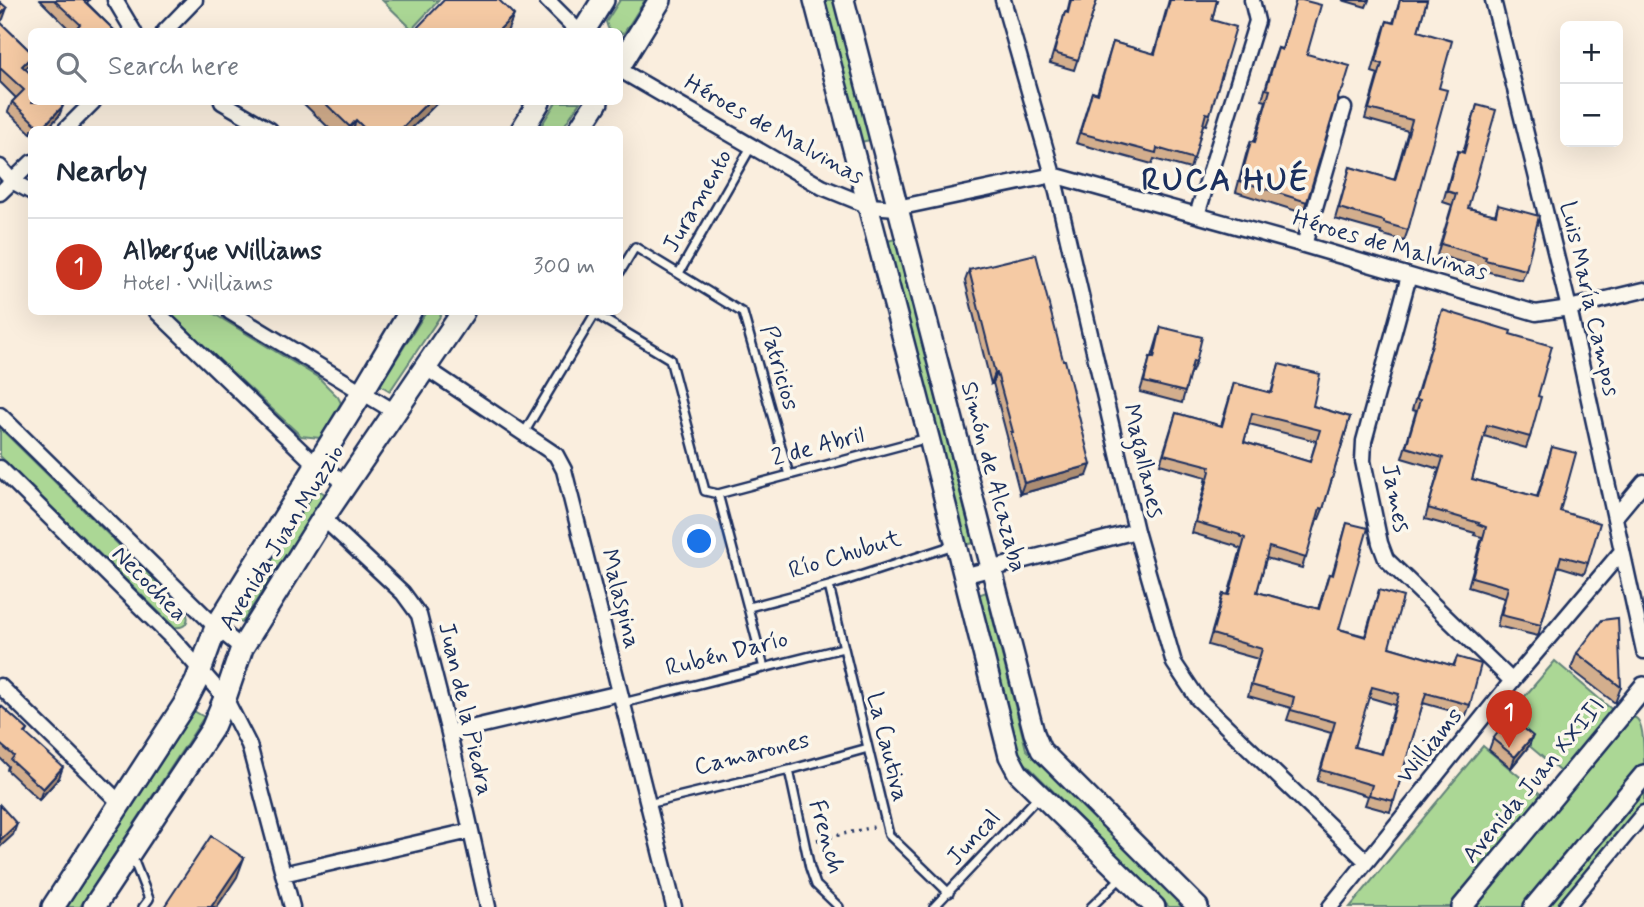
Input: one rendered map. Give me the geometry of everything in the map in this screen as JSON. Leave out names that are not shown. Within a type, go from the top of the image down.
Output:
[{"type":"main road","points":[[584,28],[603,0]]},
{"type":"main road","points":[[623,62],[660,0]]},
{"type":"main road","points":[[524,126],[537,105]]},
{"type":"main road","points":[[582,126],[595,105]]},
{"type":"main road","name":"Avenida Juan Muzzio","points":[[53,907],[184,705],[201,670],[216,627],[408,315]]},
{"type":"main road","name":"Avenida Juan Muzzio","points":[[94,907],[212,729],[242,648],[346,482],[461,315]]},
{"type":"street","points":[[115,0],[132,28]]},
{"type":"street","points":[[168,28],[195,0]]},
{"type":"street","points":[[547,0],[577,28]]},
{"type":"street","points":[[814,0],[1009,756],[1018,773],[1155,907]]},
{"type":"street","name":"Simón de Alcazaba","points":[[844,0],[1034,733],[1041,750],[1198,907]]},
{"type":"street","name":"Magallanes","points":[[1003,0],[1052,175],[1136,530],[1174,663],[1198,699],[1366,862]]},
{"type":"street","points":[[1197,215],[1257,21],[1252,0]]},
{"type":"street","name":"Luis María Campos","points":[[1493,0],[1569,308],[1644,651]]},
{"type":"street","name":"Héroes de Malvinas","points":[[623,69],[822,187],[869,206],[897,208],[1052,175],[1536,313],[1644,290]]},
{"type":"street","points":[[69,126],[90,105]]},
{"type":"street","points":[[227,105],[263,126]]},
{"type":"street","points":[[1304,245],[1344,108]]},
{"type":"street","points":[[0,193],[28,166]]},
{"type":"street","points":[[0,167],[12,181],[28,191]]},
{"type":"street","name":"James","points":[[1409,276],[1364,441],[1363,461],[1380,543],[1386,559],[1512,681]]},
{"type":"street","points":[[160,315],[316,465],[346,482]]},
{"type":"street","points":[[235,315],[395,412]]},
{"type":"street","name":"Malaspina","points":[[426,368],[556,455],[564,470],[674,907]]},
{"type":"street","name":"Necochea","points":[[0,415],[216,627],[242,648]]},
{"type":"street","name":"Necochea","points":[[0,468],[174,640],[225,698],[249,745],[292,907]]},
{"type":"street","points":[[1615,517],[1644,482]]},
{"type":"street","name":"Juan de la Piedra","points":[[323,518],[403,593],[419,615],[488,907]]},
{"type":"street","points":[[963,576],[1136,530]]},
{"type":"street","name":"Williams","points":[[1330,907],[1512,681],[1622,551]]},
{"type":"street","points":[[0,686],[120,803]]},
{"type":"street","name":"Avenida Juan XXIII","points":[[1462,907],[1644,687]]},
{"type":"street","name":"Rubén Darío","points":[[449,733],[621,698]]},
{"type":"street","points":[[1534,907],[1644,775]]},
{"type":"street","points":[[1566,907],[1644,813]]},
{"type":"street","points":[[283,874],[470,831]]},
{"type":"lane","name":"Juramento","points":[[679,273],[751,147]]},
{"type":"lane","name":"Patricios","points":[[623,267],[635,247],[743,313],[789,475]]},
{"type":"lane","points":[[524,433],[594,315]]},
{"type":"lane","points":[[598,315],[670,359],[705,491],[718,494],[764,668]]},
{"type":"lane","name":"2 de Abril","points":[[718,494],[929,438]]},
{"type":"lane","name":"Río Chubut","points":[[749,607],[829,586],[955,545]]},
{"type":"lane","name":"La Cautiva","points":[[829,586],[889,835],[949,892]]},
{"type":"lane","name":"Rubén Darío","points":[[621,698],[764,668],[843,648]]},
{"type":"lane","name":"Camarones","points":[[647,804],[868,748]]},
{"type":"lane","name":"French","points":[[789,770],[816,885],[839,907]]},
{"type":"lane","name":"Juncal","points":[[934,907],[1041,795]]},
{"type":"lane","points":[[131,851],[149,899],[143,907]]},
{"type":"lane","points":[[1091,907],[1124,876]]},
{"type":"path","points":[[804,843],[886,824]]},
{"type":"green space","points":[[382,0],[439,0],[411,28]]},
{"type":"green space","points":[[620,0],[645,0],[624,33],[623,28],[608,28],[606,22]]},
{"type":"green space","points":[[825,0],[834,0],[870,140],[861,142]]},
{"type":"green space","points":[[554,105],[578,105],[564,126],[541,126]]},
{"type":"green space","points":[[896,239],[973,543],[965,545],[887,241]]},
{"type":"green space","points":[[171,315],[216,315],[319,378],[341,403],[320,438],[301,436]]},
{"type":"green space","points":[[424,315],[441,315],[390,391],[380,385]]},
{"type":"green space","points":[[0,428],[185,610],[188,617],[184,625],[174,627],[0,456]]},
{"type":"green space","points":[[315,488],[325,494],[242,623],[232,617]]},
{"type":"green space","points":[[986,592],[1026,749],[1184,907],[1169,907],[1019,757],[978,595]]},
{"type":"green space","points":[[1555,661],[1616,713],[1564,775],[1502,723]]},
{"type":"green space","points":[[194,711],[204,717],[80,907],[67,907]]},
{"type":"green space","points":[[1631,717],[1637,719],[1641,727],[1643,765],[1524,907],[1473,907]]},
{"type":"green space","points":[[1483,746],[1544,797],[1453,907],[1350,907]]},
{"type":"green space","points":[[1644,790],[1644,803],[1558,907],[1546,907]]},
{"type":"building","points":[[54,0],[83,0],[112,28],[76,28],[80,24]]},
{"type":"building","points":[[444,0],[499,0],[514,15],[501,28],[417,28]]},
{"type":"building","points":[[1071,0],[1097,0],[1078,60],[1054,53]]},
{"type":"building","points":[[1170,0],[1217,0],[1212,20],[1236,27],[1210,114],[1206,113],[1194,159],[1157,148],[1156,153],[1080,133],[1092,92],[1098,94],[1113,42],[1155,54]]},
{"type":"building","points":[[1296,0],[1321,5],[1307,54],[1350,66],[1307,202],[1240,181],[1270,90],[1266,89],[1278,48],[1282,50]]},
{"type":"building","points":[[1400,0],[1427,0],[1418,31],[1452,41],[1439,88],[1447,90],[1408,230],[1339,208],[1350,167],[1395,180],[1412,120],[1369,109],[1382,64],[1376,62],[1387,21],[1394,23]]},
{"type":"building","points":[[0,2],[7,8],[0,15]]},
{"type":"building","points":[[0,22],[28,49],[28,60],[22,66],[28,71],[28,105],[63,106],[44,126],[38,126],[12,102],[24,90],[0,68]]},
{"type":"building","points":[[327,105],[425,105],[404,126],[362,126],[356,120],[349,126]]},
{"type":"building","points":[[1477,105],[1496,110],[1468,208],[1496,215],[1498,205],[1539,216],[1526,270],[1485,260],[1486,257],[1441,244],[1456,194],[1447,191],[1458,151],[1464,153]]},
{"type":"building","points":[[1036,254],[1091,465],[1024,483],[1013,432],[969,270]]},
{"type":"building","points":[[1442,310],[1552,346],[1530,437],[1487,425],[1472,479],[1538,497],[1552,447],[1576,453],[1560,511],[1600,523],[1588,563],[1561,556],[1541,625],[1501,615],[1508,587],[1472,577],[1486,527],[1428,508],[1443,458],[1406,447],[1420,400],[1416,399]]},
{"type":"building","points":[[1161,327],[1202,337],[1185,392],[1144,382],[1150,357],[1154,358]]},
{"type":"building","points":[[1279,364],[1320,374],[1313,406],[1350,417],[1306,558],[1269,547],[1257,592],[1319,609],[1329,574],[1333,575],[1347,523],[1368,528],[1339,629],[1366,637],[1379,590],[1403,597],[1389,647],[1454,666],[1457,657],[1481,664],[1470,705],[1426,693],[1394,801],[1369,795],[1372,785],[1321,770],[1335,722],[1291,710],[1294,697],[1251,685],[1262,649],[1212,634],[1223,594],[1229,595],[1245,538],[1196,522],[1210,466],[1164,454],[1176,413],[1222,426],[1234,383],[1272,392]],"holes":[[[1252,413],[1320,430],[1310,462],[1244,442]],[[1372,687],[1399,694],[1382,754],[1354,747]]]},
{"type":"building","points":[[1618,618],[1621,687],[1577,653],[1602,620]]},
{"type":"building","points":[[0,705],[28,730],[25,733],[63,767],[43,789],[11,760],[14,756],[0,744]]},
{"type":"building","points":[[1510,717],[1533,736],[1515,757],[1493,739]]},
{"type":"building","points":[[0,805],[17,824],[0,840]]},
{"type":"building","points":[[211,836],[244,858],[211,907],[164,907]]},
{"type":"place","name":"Albergue Williams","points":[[1509,748]]},
{"type":"district","name":"RUCA HUÉ","points":[[1226,181]]}]
